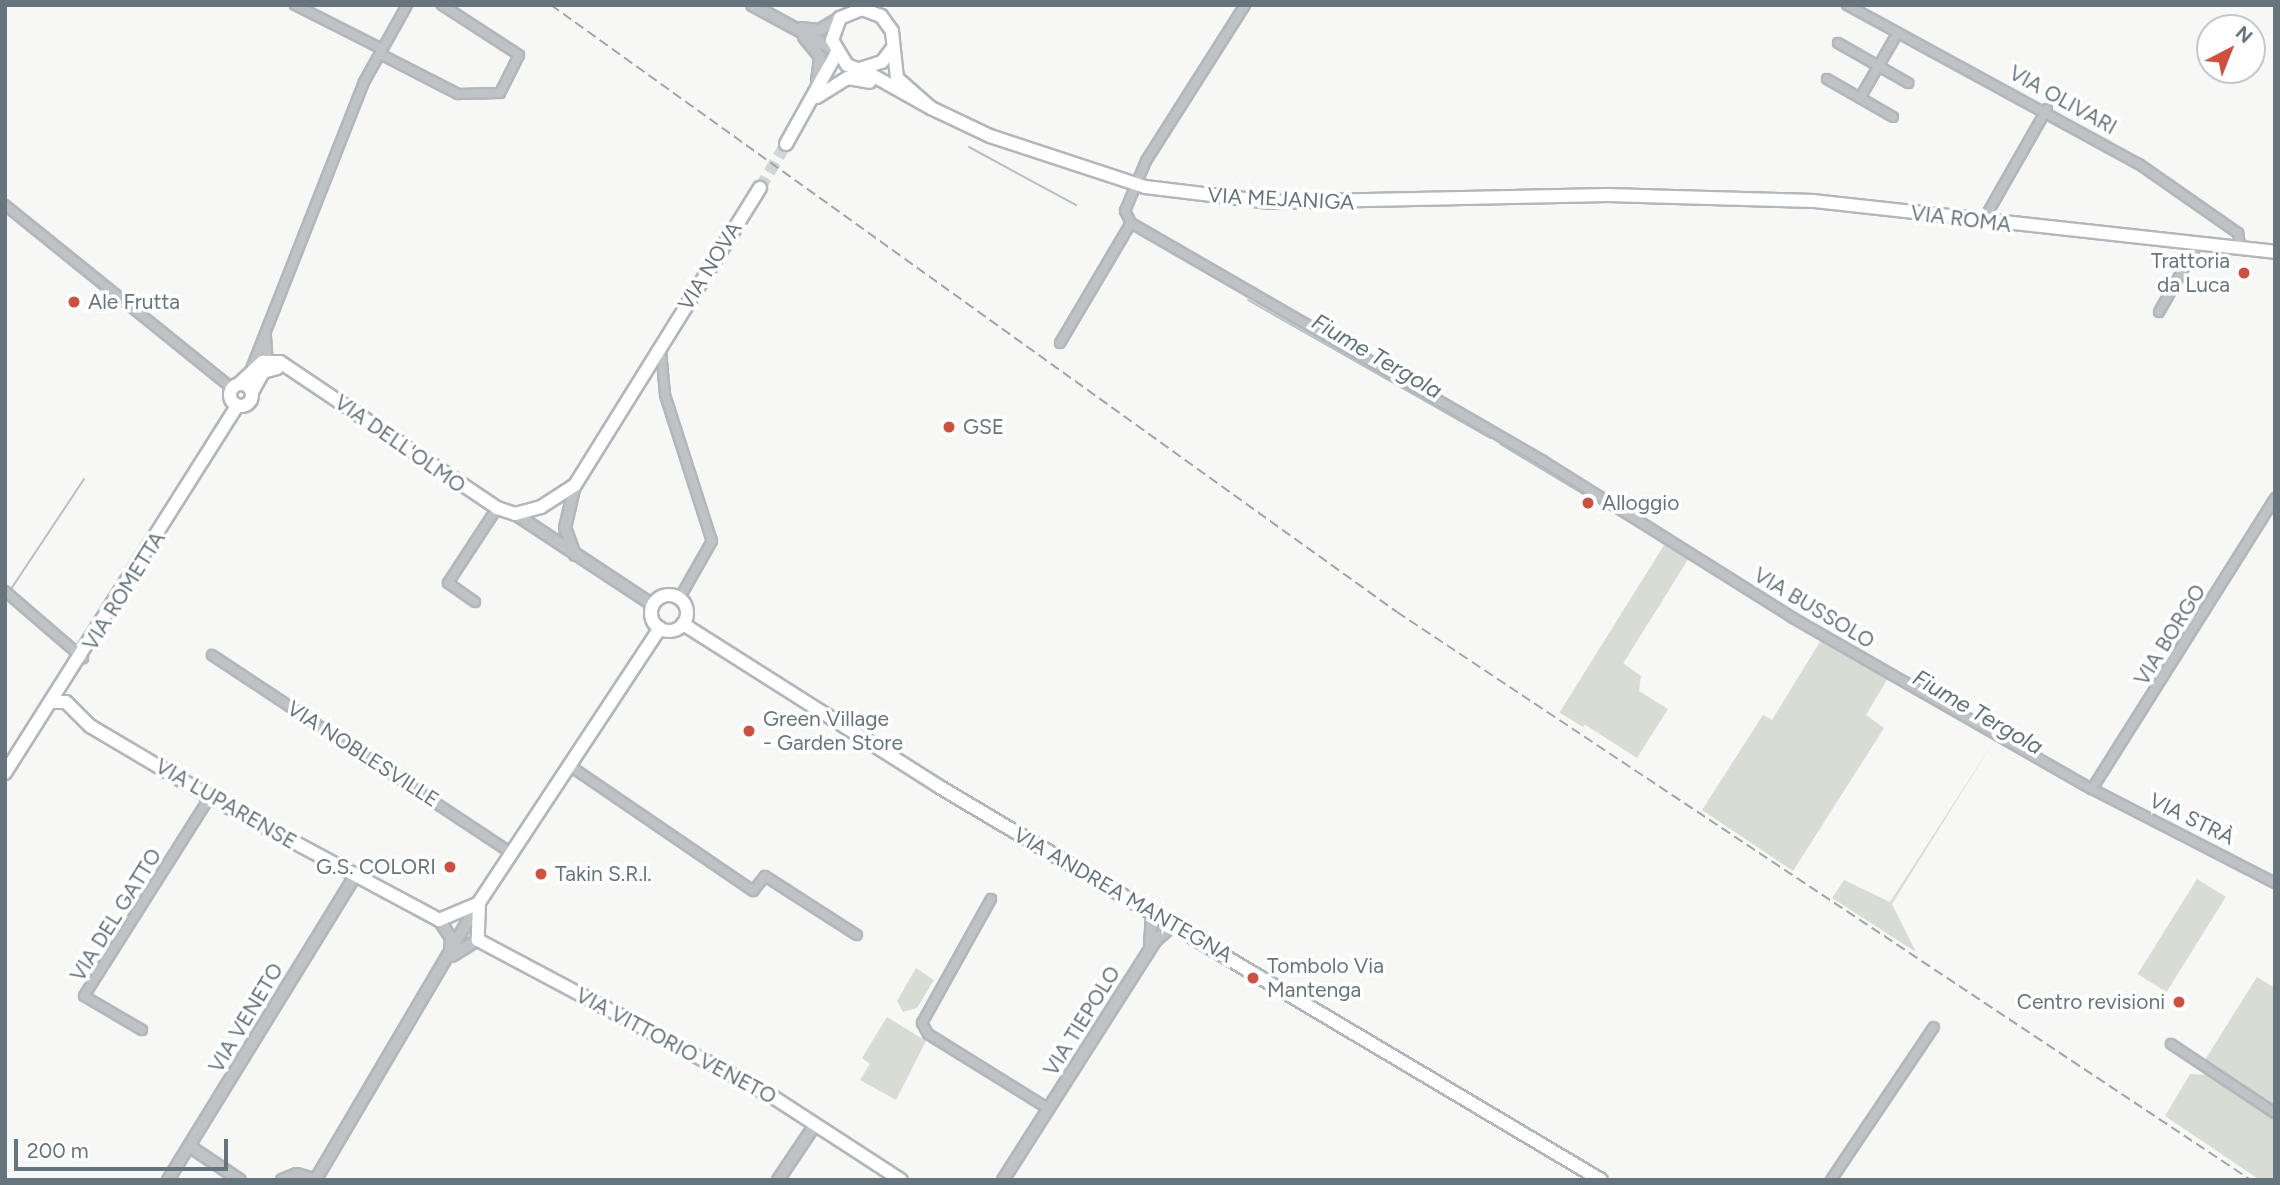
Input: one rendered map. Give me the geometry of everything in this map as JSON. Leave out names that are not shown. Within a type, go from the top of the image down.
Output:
[{"type":"main road","points":[[886,5],[888,23]]},
{"type":"main road","name":"VIA MEJANIGA","points":[[840,18],[856,8],[872,10],[888,23],[897,78],[931,108]]},
{"type":"main road","points":[[786,144],[815,96],[834,52],[840,18]]},
{"type":"main road","points":[[815,96],[855,69],[875,67],[891,50]]},
{"type":"main road","name":"VIA MEJANIGA","points":[[834,52],[855,69],[931,108],[1033,153],[1135,185],[1270,202],[1646,196]]},
{"type":"main road","name":"VIA MEJANIGA","points":[[815,96],[853,77],[915,99]]},
{"type":"main road","name":"VIA NOVA","points":[[575,485],[760,188]]},
{"type":"main road","name":"VIA ROMA","points":[[1646,196],[1814,201],[1983,222],[2275,252]]},
{"type":"main road","points":[[237,406],[235,386],[251,369],[268,365]]},
{"type":"main road","name":"VIA DELL'OLMO","points":[[268,365],[288,367],[497,508],[515,514]]},
{"type":"main road","name":"VIA ROMETTA","points":[[5,773],[83,658],[237,406],[250,402],[251,392],[268,365]]},
{"type":"main road","points":[[235,386],[251,392]]},
{"type":"main road","points":[[515,514],[546,504],[575,485]]},
{"type":"main road","points":[[439,920],[479,903],[660,628],[683,624],[687,610],[679,598],[665,596],[653,605],[660,628]]},
{"type":"main road","name":"VIA ANDREA MANTEGNA","points":[[683,624],[826,715],[1152,912],[1164,926],[1601,1180]]},
{"type":"main road","name":"VIA LUPARENSE","points":[[54,702],[66,702],[90,726],[210,797],[439,920]]},
{"type":"main road","points":[[478,940],[479,903]]},
{"type":"main road","name":"VIA VITTORIO VENETO","points":[[478,940],[815,1125],[901,1180]]},
{"type":"street","points":[[295,5],[458,94],[500,93],[519,55],[442,5]]},
{"type":"street","points":[[251,369],[381,52],[407,5]]},
{"type":"street","name":"VIA MEJANIGA","points":[[752,5],[834,52]]},
{"type":"street","points":[[1060,343],[1131,223],[1125,211],[1135,185],[1245,5]]},
{"type":"street","name":"VIA OLIVARI","points":[[1847,5],[1897,34],[2047,109],[2238,233],[2241,250]]},
{"type":"street","name":"VIA MEJANIGA","points":[[781,22],[819,30],[840,18]]},
{"type":"street","name":"VIA MEJANIGA","points":[[800,33],[820,57],[815,96]]},
{"type":"street","points":[[1860,98],[1897,34]]},
{"type":"street","points":[[1838,43],[1908,83]]},
{"type":"street","points":[[1827,79],[1893,117]]},
{"type":"street","points":[[1983,222],[2047,109]]},
{"type":"street","points":[[5,205],[235,386]]},
{"type":"street","name":"VIA BUSSOLO","points":[[1131,223],[1522,450],[1793,618],[2092,789]]},
{"type":"street","points":[[2159,312],[2197,245]]},
{"type":"street","points":[[266,337],[268,365]]},
{"type":"street","points":[[661,344],[666,395],[712,541],[679,598]]},
{"type":"street","points":[[551,539],[566,524],[575,485]]},
{"type":"street","points":[[538,530],[546,504],[566,524],[576,558]]},
{"type":"street","name":"VIA BORGO","points":[[2092,789],[2273,504]]},
{"type":"street","points":[[475,602],[448,583],[497,508]]},
{"type":"street","name":"VIA DELL'OLMO","points":[[515,514],[576,558],[653,605]]},
{"type":"street","points":[[5,591],[83,658]]},
{"type":"street","name":"VIA NOBLESVILLE","points":[[212,655],[513,854]]},
{"type":"street","points":[[570,766],[753,891],[765,876],[857,935]]},
{"type":"street","name":"VIA STRÀ","points":[[2092,789],[2275,883]]},
{"type":"street","name":"VIA DEL GATTO","points":[[142,1030],[83,996],[210,797]]},
{"type":"street","name":"VIA VENETO","points":[[168,1180],[355,876]]},
{"type":"street","name":"VIA TIEPOLO","points":[[991,899],[922,1023],[937,1040],[1049,1108]]},
{"type":"street","points":[[282,1180],[298,1174],[317,1179],[448,960],[479,903]]},
{"type":"street","points":[[439,920],[451,938],[448,960]]},
{"type":"street","name":"VIA TIEPOLO","points":[[1003,1180],[1164,926]]},
{"type":"street","points":[[448,960],[478,940]]},
{"type":"street","points":[[1831,1180],[1934,1027]]},
{"type":"street","points":[[2171,1044],[2275,1113]]},
{"type":"street","points":[[778,1180],[815,1125]]},
{"type":"street","points":[[189,1146],[240,1180]]},
{"type":"shaded area","points":[[1666,542],[1690,557],[1583,727],[1559,712]]},
{"type":"shaded area","points":[[1821,640],[1888,678],[1866,715],[1884,728],[1793,871],[1702,810],[1763,715],[1772,720]]},
{"type":"shaded area","points":[[1623,663],[1641,676],[1639,691],[1668,709],[1637,758],[1584,724]]},
{"type":"shaded area","points":[[1994,741],[1892,904],[1916,952],[1832,898],[1844,880],[1890,902]]},
{"type":"shaded area","points":[[2197,879],[2226,897],[2166,992],[2138,974]]},
{"type":"shaded area","points":[[916,968],[934,980],[917,1008],[903,1012],[897,1001]]},
{"type":"shaded area","points":[[2257,977],[2275,988],[2275,1109],[2203,1063]]},
{"type":"shaded area","points":[[887,1017],[926,1041],[896,1100],[860,1080],[870,1064],[862,1058]]},
{"type":"shaded area","points":[[2190,1074],[2209,1075],[2275,1119],[2275,1180],[2260,1180],[2165,1116]]},
{"type":"waterway","name":"Fiume Tergola","points":[[969,147],[1076,205]]},
{"type":"waterway","name":"Fiume Tergola","points":[[1248,300],[1490,438]]},
{"type":"waterway","name":"Fiume Tergola","points":[[1500,444],[1660,540]]},
{"type":"waterway","name":"Fiume Tergola","points":[[11,589],[84,479]]},
{"type":"waterway","name":"Fiume Tergola","points":[[1858,662],[2081,789]]},
{"type":"waterway","name":"Fiume Tergola","points":[[2089,793],[2171,835]]},
{"type":"tunnel","points":[[760,188],[786,144]]},
{"type":"railway","points":[[551,5],[1397,612],[2251,1180]]},
{"type":"place","name":"Trattoria da Luca","points":[[2244,273]]},
{"type":"place","name":"Ale Frutta","points":[[74,302]]},
{"type":"place","name":"GSE","points":[[949,427]]},
{"type":"place","name":"Alloggio","points":[[1588,503]]},
{"type":"place","name":"Green Village - Garden Store","points":[[749,731]]},
{"type":"place","name":"G.S. COLORI","points":[[450,867]]},
{"type":"place","name":"Takin S.R.l.","points":[[541,874]]},
{"type":"place","name":"Tombolo Via Mantenga","points":[[1253,978]]},
{"type":"place","name":"Centro revisioni","points":[[2179,1002]]}]
